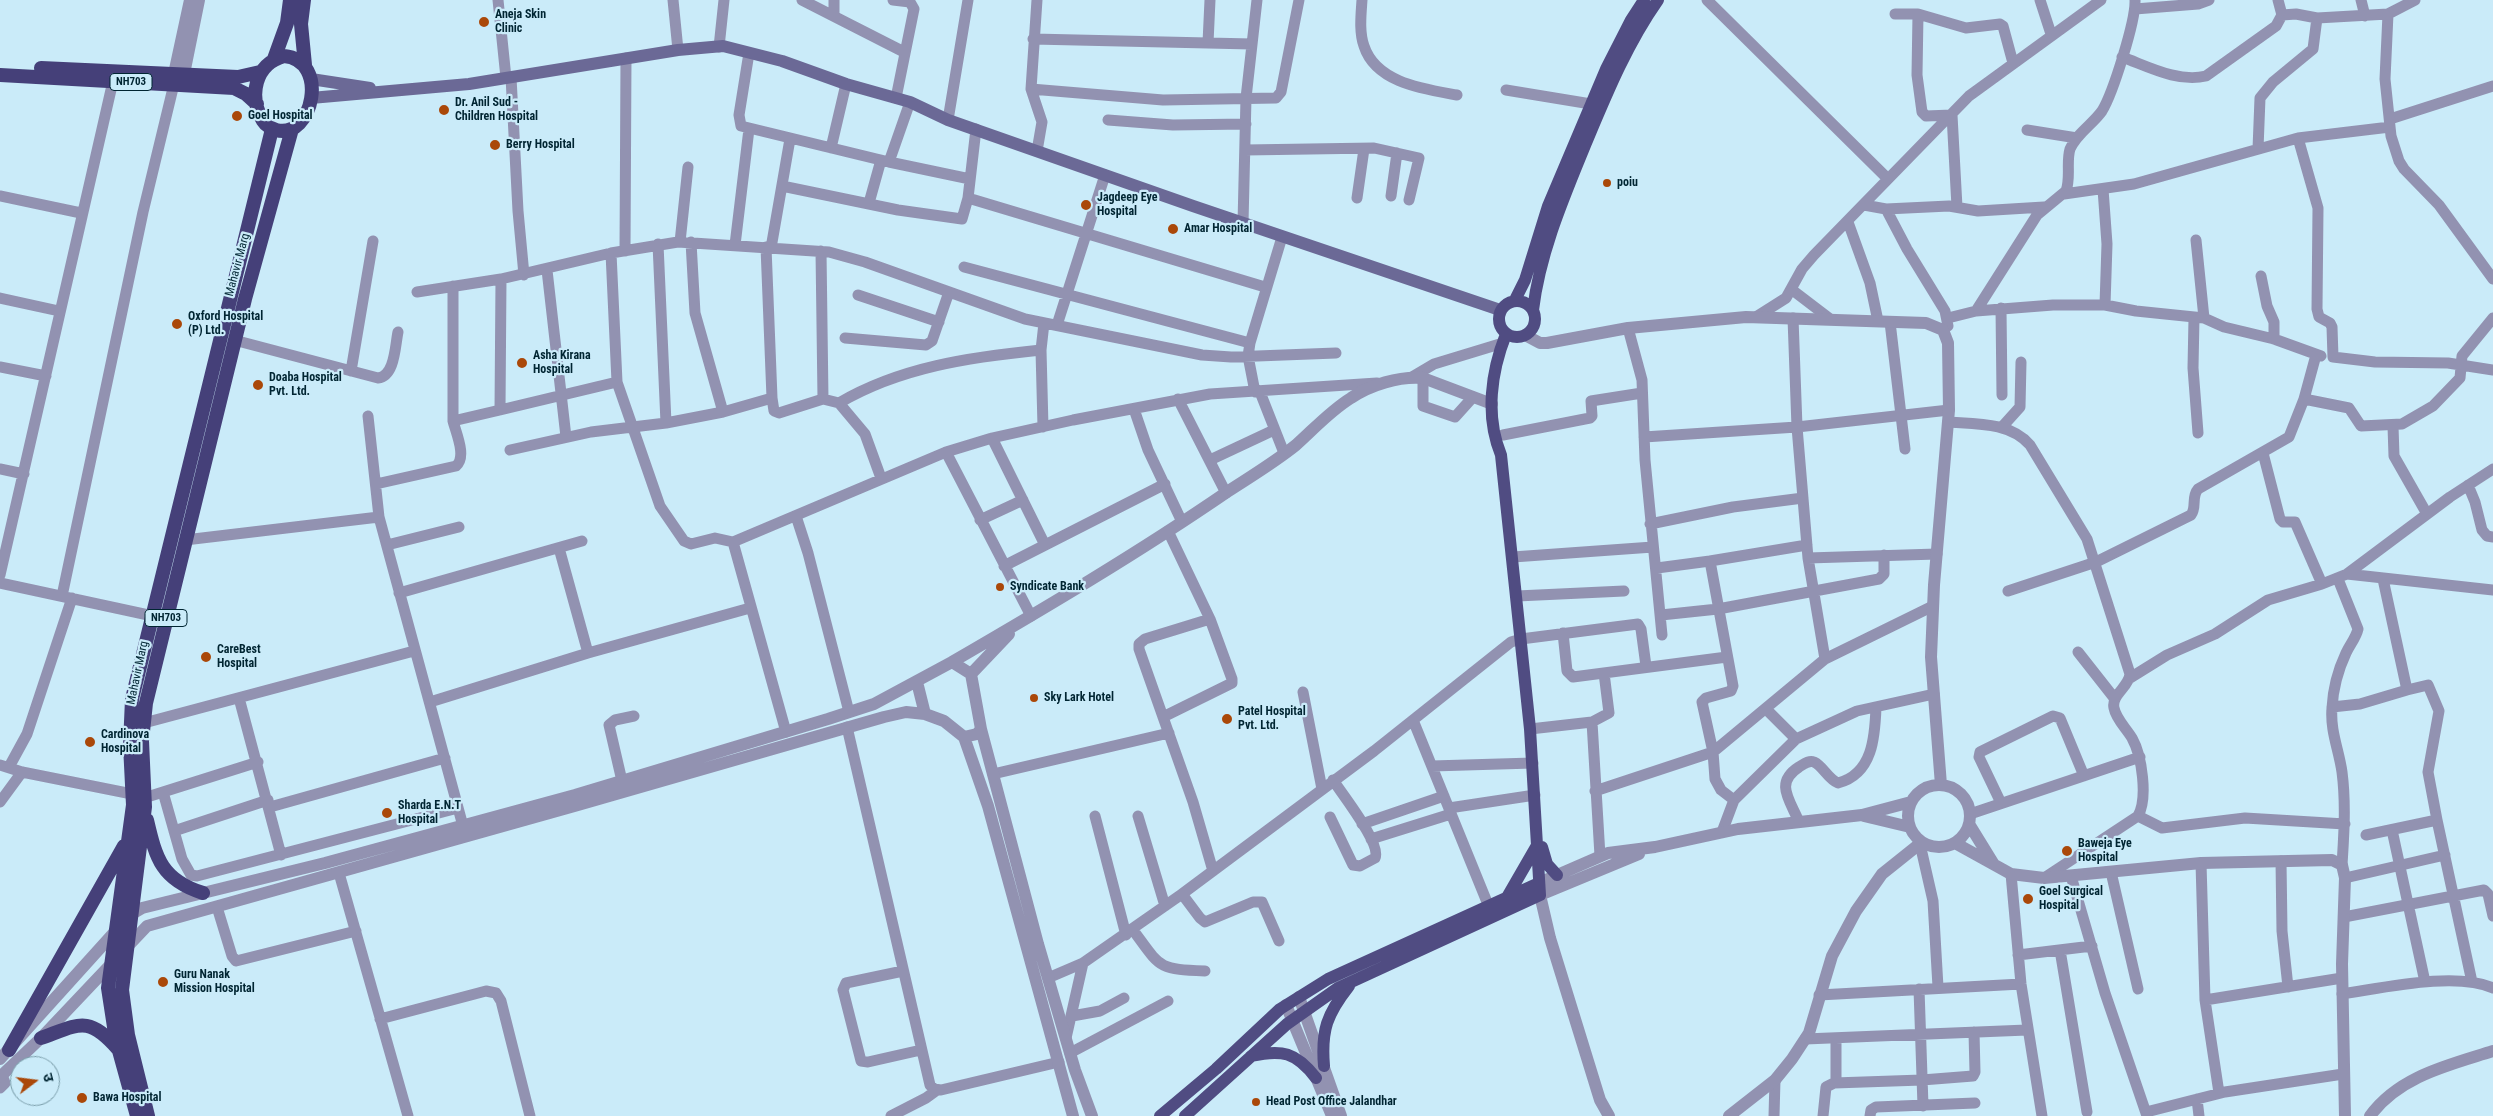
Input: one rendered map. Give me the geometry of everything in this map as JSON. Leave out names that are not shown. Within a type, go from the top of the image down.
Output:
[{"type":"highway","points":[[274,59],[287,23],[290,0]]},
{"type":"highway","points":[[304,0],[301,24],[306,65]]},
{"type":"highway","points":[[260,72],[266,64],[274,59],[292,57],[306,65]]},
{"type":"highway","name":"NH703","points":[[292,129],[304,118],[311,98],[311,79],[306,65]]},
{"type":"highway","name":"NH703","points":[[0,66],[177,78],[234,88],[246,94],[257,104]]},
{"type":"highway","name":"NH703","points":[[0,76],[113,81],[238,77],[260,72],[255,91],[257,104],[265,124],[272,129]]},
{"type":"highway","points":[[272,129],[280,131],[292,129]]},
{"type":"highway","name":"Mahavir Marg","points":[[136,1116],[119,1050],[108,988],[128,838],[141,799],[130,745],[132,699],[272,129]]},
{"type":"highway","name":"Mahavir Marg","points":[[148,1116],[128,1035],[122,990],[141,799],[142,741],[146,703],[234,340],[292,129]]},
{"type":"highway","points":[[141,799],[151,837],[168,874],[183,887],[203,893]]},
{"type":"highway","points":[[5,1054],[128,838]]},
{"type":"highway","points":[[41,1038],[78,1025],[90,1026],[105,1034],[119,1050]]},
{"type":"main road","points":[[1501,455],[1496,443],[1492,404],[1495,369],[1512,337],[1531,330],[1535,319],[1533,310],[1536,285],[1573,162],[1613,67],[1630,20],[1644,0]]},
{"type":"main road","points":[[1613,67],[1658,0]]},
{"type":"main road","points":[[311,98],[469,84],[678,50],[719,46],[782,61],[846,84],[910,102],[948,120],[1500,310]]},
{"type":"main road","points":[[311,79],[390,92]]},
{"type":"main road","points":[[1515,300],[1525,280],[1548,206],[1573,162]]},
{"type":"main road","points":[[1512,337],[1498,321],[1500,310],[1515,300],[1526,303],[1533,310]]},
{"type":"main road","points":[[1512,337],[1502,370],[1499,404],[1503,435],[1501,455],[1530,728],[1539,889]]},
{"type":"main road","points":[[1536,828],[1547,864],[1557,875]]},
{"type":"main road","points":[[1506,899],[1530,860],[1537,844]]},
{"type":"main road","points":[[1160,1116],[1286,1006],[1328,978],[1506,899],[1539,889]]},
{"type":"main road","points":[[1185,1116],[1248,1057],[1292,1020],[1338,988],[1539,889]]},
{"type":"main road","points":[[1324,1066],[1322,1043],[1325,1027],[1333,1007],[1352,982]]},
{"type":"main road","points":[[1248,1057],[1277,1052],[1293,1056],[1304,1062],[1316,1078]]},
{"type":"street","points":[[177,78],[190,0]]},
{"type":"street","points":[[199,0],[177,78],[137,240],[67,597],[27,734],[5,766],[22,772],[141,799],[258,762]]},
{"type":"street","points":[[498,0],[508,78],[524,275]]},
{"type":"street","points":[[673,0],[678,50]]},
{"type":"street","points":[[719,46],[724,0]]},
{"type":"street","points":[[802,0],[904,52]]},
{"type":"street","points":[[834,0],[834,15]]},
{"type":"street","points":[[892,0],[910,2],[914,5],[896,98]]},
{"type":"street","points":[[948,120],[968,0]]},
{"type":"street","points":[[1037,0],[1031,89],[1042,122],[1037,151]]},
{"type":"street","points":[[1208,43],[1210,0]]},
{"type":"street","points":[[1243,223],[1246,98],[1257,0]]},
{"type":"street","points":[[1031,89],[1163,100],[1280,96],[1300,0]]},
{"type":"street","points":[[1362,0],[1361,31],[1363,45],[1368,56],[1378,68],[1399,81],[1417,87],[1457,95]]},
{"type":"street","points":[[1707,0],[1887,178]]},
{"type":"street","points":[[2040,0],[2051,34]]},
{"type":"street","points":[[1756,317],[1780,302],[1791,290],[1802,270],[1950,113],[1982,85],[2101,0]]},
{"type":"street","points":[[2064,194],[2068,187],[2070,150],[2077,138],[2099,116],[2107,102],[2122,56],[2135,4],[2198,4],[2209,0]]},
{"type":"street","points":[[2122,56],[2166,74],[2206,76],[2271,31],[2282,15],[2278,0]]},
{"type":"street","points":[[2361,0],[2365,16]]},
{"type":"street","points":[[2282,15],[2296,14],[2317,18],[2388,14],[2415,0]]},
{"type":"street","points":[[1895,14],[1918,14],[1966,28],[2002,24],[2013,63]]},
{"type":"street","points":[[1918,14],[1917,75],[1922,112],[1926,116],[1950,113]]},
{"type":"street","points":[[2388,14],[2384,72],[2394,147],[2404,169],[2439,205],[2493,278]]},
{"type":"street","points":[[2258,149],[2260,98],[2273,82],[2313,49],[2317,18]]},
{"type":"street","points":[[1033,39],[1252,44]]},
{"type":"street","points":[[749,53],[738,121],[741,126],[885,161],[970,179]]},
{"type":"street","points":[[625,250],[626,58]]},
{"type":"street","points":[[0,575],[68,281],[81,213],[113,81]]},
{"type":"street","points":[[831,148],[846,84]]},
{"type":"street","points":[[1976,311],[2044,207],[2064,194],[2134,184],[2298,138],[2390,123],[2493,86]]},
{"type":"street","points":[[1506,90],[1596,107]]},
{"type":"street","points":[[869,203],[910,102]]},
{"type":"street","points":[[1950,113],[1953,120],[1956,207]]},
{"type":"street","points":[[1108,120],[1172,125],[1246,124]]},
{"type":"street","points":[[735,245],[749,129]]},
{"type":"street","points":[[782,186],[898,210],[959,219],[964,216],[968,198],[976,129]]},
{"type":"street","points":[[2027,130],[2077,138]]},
{"type":"street","points":[[790,138],[769,248],[772,398],[776,413],[823,399],[838,403],[865,434],[881,478]]},
{"type":"street","points":[[2298,138],[2318,208],[2317,308],[2319,317],[2330,323],[2332,327],[2333,357]]},
{"type":"street","points":[[1245,150],[1364,148],[1419,158],[1409,200]]},
{"type":"street","points":[[1357,198],[1364,148]]},
{"type":"street","points":[[1391,196],[1397,153]]},
{"type":"street","points":[[688,167],[686,242],[695,313],[723,412]]},
{"type":"street","points":[[1057,325],[1105,175]]},
{"type":"street","points":[[2103,189],[2106,244],[2105,305]]},
{"type":"street","points":[[0,196],[81,213]]},
{"type":"street","points":[[968,198],[1265,287]]},
{"type":"street","points":[[1864,205],[1886,209],[1956,207],[1978,211],[2044,207]]},
{"type":"street","points":[[1886,209],[1948,318],[1946,334],[1948,343],[1948,416],[1936,554],[1931,656],[1941,785]]},
{"type":"street","points":[[1848,222],[1884,322],[1905,449]]},
{"type":"street","points":[[1282,236],[1265,287],[1248,356],[1257,392],[1284,453]]},
{"type":"street","points":[[2196,240],[2199,318],[2193,368],[2198,433]]},
{"type":"street","points":[[351,371],[373,241]]},
{"type":"street","points":[[417,292],[524,275],[612,253],[658,244],[686,242],[735,245],[821,251],[865,262],[950,292],[994,310],[1044,323],[1202,355],[1248,356],[1336,353]]},
{"type":"street","points":[[658,244],[666,423]]},
{"type":"street","points":[[821,251],[823,399]]},
{"type":"street","points":[[612,253],[617,382],[631,428],[660,506],[684,541],[691,544],[716,538],[733,542],[881,478],[946,452],[992,438],[1178,399],[1210,394],[1391,382],[1417,378],[1492,404]]},
{"type":"street","points":[[964,267],[1250,343]]},
{"type":"street","points":[[547,270],[566,437]]},
{"type":"street","points":[[2261,276],[2266,306],[2274,322],[2274,338]]},
{"type":"street","points":[[500,279],[500,410]]},
{"type":"street","points":[[376,484],[413,477],[456,466],[460,463],[461,457],[453,421],[453,286]]},
{"type":"street","points":[[1791,290],[1829,318]]},
{"type":"street","points":[[846,338],[923,346],[932,341],[950,292]]},
{"type":"street","points":[[858,295],[939,322]]},
{"type":"street","points":[[0,298],[60,312]]},
{"type":"street","points":[[1948,318],[1976,311],[2001,308],[2105,305],[2199,318],[2224,327],[2274,338],[2316,355],[2375,362],[2448,363],[2493,370]]},
{"type":"street","points":[[2001,308],[2002,395]]},
{"type":"street","points":[[1417,378],[1434,364],[1512,337],[1547,343],[1628,328],[1756,317],[1829,318],[1926,323],[1939,327],[1946,334]]},
{"type":"street","points":[[1793,318],[1797,427],[1808,558],[1812,591],[1825,659]]},
{"type":"street","points":[[2304,399],[2349,408],[2361,426],[2393,426],[2409,421],[2433,406],[2460,378],[2462,356],[2493,318]]},
{"type":"street","points":[[1043,427],[1041,350],[1044,323]]},
{"type":"street","points":[[1628,328],[1641,373],[1650,524],[1657,568],[1662,634]]},
{"type":"street","points":[[234,340],[378,378],[387,375],[398,332]]},
{"type":"street","points":[[838,403],[884,381],[913,371],[995,355],[1041,350]]},
{"type":"street","points":[[2008,591],[2096,562],[2191,515],[2194,510],[2194,495],[2198,489],[2289,437],[2304,399],[2316,355]]},
{"type":"street","points":[[2002,427],[2017,412],[2021,404],[2020,362]]},
{"type":"street","points":[[0,367],[46,376]]},
{"type":"street","points":[[1417,378],[1423,406],[1455,418],[1473,397]]},
{"type":"street","points":[[453,421],[562,397],[617,382]]},
{"type":"street","points":[[5,1054],[130,915],[142,908],[463,826],[622,781],[874,704],[917,682],[1026,619],[1168,531],[1284,453],[1350,398],[1365,390],[1391,382]]},
{"type":"street","points":[[1503,435],[1590,418],[1592,416],[1592,401],[1642,393]]},
{"type":"street","points":[[510,450],[566,437],[666,423],[723,412],[772,398]]},
{"type":"street","points":[[1178,399],[1226,493]]},
{"type":"street","points":[[1134,409],[1148,450],[1182,522]]},
{"type":"street","points":[[1644,437],[1797,427],[1900,414],[1948,416],[2002,427],[2022,438],[2035,452],[2087,539],[2096,562],[2130,678]]},
{"type":"street","points":[[368,416],[380,517],[414,651],[430,702],[463,826]]},
{"type":"street","points":[[2393,426],[2394,456],[2427,514]]},
{"type":"street","points":[[1210,460],[1274,430]]},
{"type":"street","points":[[992,438],[1045,545]]},
{"type":"street","points":[[946,452],[1004,566],[1026,619]]},
{"type":"street","points":[[2263,453],[2280,519],[2283,522],[2294,521],[2296,524],[2322,584]]},
{"type":"street","points":[[0,468],[24,474]]},
{"type":"street","points":[[2044,878],[2138,816],[2143,804],[2140,757],[2132,738],[2114,708],[2115,699],[2130,678],[2167,655],[2215,634],[2268,600],[2342,577],[2427,514],[2493,469]]},
{"type":"street","points":[[1004,566],[1165,484]]},
{"type":"street","points":[[2468,485],[2475,502],[2482,530],[2488,536],[2493,536]]},
{"type":"street","points":[[1650,524],[1733,507],[1803,498]]},
{"type":"street","points":[[980,520],[1023,500]]},
{"type":"street","points":[[796,516],[808,553],[849,712]]},
{"type":"street","points":[[185,540],[380,517]]},
{"type":"street","points":[[387,545],[459,527]]},
{"type":"street","points":[[1163,717],[1232,683],[1232,673],[1210,619],[1168,531]]},
{"type":"street","points":[[399,593],[582,541]]},
{"type":"street","points":[[733,542],[786,732]]},
{"type":"street","points":[[1657,568],[1807,545]]},
{"type":"street","points":[[1513,557],[1653,547]]},
{"type":"street","points":[[559,548],[588,653]]},
{"type":"street","points":[[1808,558],[1936,554]]},
{"type":"street","points":[[1661,615],[1718,609],[1882,578],[1884,574],[1884,555]]},
{"type":"street","points":[[1710,561],[1733,688],[1729,692],[1706,698],[1702,702],[1714,752],[1717,784],[1734,800]]},
{"type":"street","points":[[2342,577],[2383,579],[2493,590]]},
{"type":"street","points":[[2342,577],[2358,629],[2340,670],[2332,706],[2332,734],[2342,770],[2345,824],[2342,865],[2345,878],[2342,978],[2345,1116]]},
{"type":"street","points":[[2383,579],[2407,690]]},
{"type":"street","points":[[0,584],[153,616]]},
{"type":"street","points":[[1517,596],[1624,590]]},
{"type":"street","points":[[1595,791],[1714,752],[1825,659],[1933,606]]},
{"type":"street","points":[[430,702],[588,653],[750,608]]},
{"type":"street","points":[[971,674],[1026,619]]},
{"type":"street","points":[[1210,619],[1145,639],[1139,644],[1213,872]]},
{"type":"street","points":[[1048,978],[1083,963],[1213,872],[1413,720],[1503,646],[1521,639],[1638,624],[1641,629],[1646,666]]},
{"type":"street","points":[[1563,634],[1569,674],[1573,677],[1727,656]]},
{"type":"street","points":[[144,723],[414,651]]},
{"type":"street","points":[[2078,652],[2115,699]]},
{"type":"street","points":[[952,662],[971,674],[981,730],[1048,978],[1070,1054],[1092,1116]]},
{"type":"street","points":[[1530,728],[1592,722],[1609,713],[1604,673]]},
{"type":"street","points":[[917,682],[925,714]]},
{"type":"street","points":[[2332,706],[2360,704],[2428,685],[2439,707],[2428,772],[2472,982]]},
{"type":"street","points":[[1302,692],[1322,789]]},
{"type":"street","points":[[1722,832],[1734,800],[1796,739],[1848,714],[1934,694]]},
{"type":"street","points":[[239,698],[282,855]]},
{"type":"street","points":[[1799,822],[1785,788],[1786,779],[1793,771],[1808,762],[1816,763],[1838,783],[1846,781],[1857,773],[1869,755],[1873,743],[1876,707]]},
{"type":"street","points":[[1766,709],[1796,739]]},
{"type":"street","points":[[1,1080],[147,926],[339,873],[847,727],[906,712],[925,714],[944,721],[964,737],[988,806],[1073,1116]]},
{"type":"street","points":[[622,781],[609,734],[609,725],[615,720],[634,716]]},
{"type":"street","points":[[2001,803],[1979,757],[1980,752],[2053,716],[2060,718],[2084,776]]},
{"type":"street","points":[[1413,720],[1489,907]]},
{"type":"street","points":[[1592,722],[1600,856]]},
{"type":"street","points":[[847,727],[921,1050],[930,1084],[937,1090]]},
{"type":"street","points":[[964,737],[977,734],[981,730]]},
{"type":"street","points":[[993,774],[1169,732]]},
{"type":"street","points":[[1921,843],[1936,847],[1955,843],[1964,835],[1969,819],[2001,803],[2140,757]]},
{"type":"street","points":[[174,831],[445,758]]},
{"type":"street","points":[[1432,766],[1533,763]]},
{"type":"street","points":[[0,802],[22,772]]},
{"type":"street","points":[[1330,817],[1354,866],[1360,866],[1375,858],[1376,849],[1371,839],[1333,780]]},
{"type":"street","points":[[1539,889],[1557,875],[1608,853],[1655,847],[1722,832],[1862,815],[1911,802],[1925,788],[1941,785],[1960,793],[1967,803],[1969,819],[1994,866]]},
{"type":"street","points":[[163,792],[186,869],[191,875],[197,876],[458,808]]},
{"type":"street","points":[[1371,839],[1450,811],[1534,795]]},
{"type":"street","points":[[1362,824],[1444,796]]},
{"type":"street","points":[[1911,802],[1908,817],[1910,827],[1921,843],[1933,902],[1938,987]]},
{"type":"street","points":[[1862,815],[1910,827]]},
{"type":"street","points":[[1095,816],[1129,932],[1156,962],[1171,969],[1205,971]]},
{"type":"street","points":[[1138,816],[1165,906]]},
{"type":"street","points":[[2138,816],[2162,828],[2245,818],[2345,824]]},
{"type":"street","points":[[2366,835],[2437,820]]},
{"type":"street","points":[[2392,830],[2410,903],[2425,982]]},
{"type":"street","points":[[1728,1116],[1775,1080],[1805,1039],[1813,1023],[1819,995],[1832,956],[1874,884],[1893,864],[1921,843]]},
{"type":"street","points":[[1955,843],[2011,874],[2044,878],[2201,863],[2332,860],[2342,865]]},
{"type":"street","points":[[1539,889],[1655,847]]},
{"type":"street","points":[[2345,878],[2445,855]]},
{"type":"street","points":[[2281,861],[2282,932],[2288,987]]},
{"type":"street","points":[[2201,863],[2204,1000],[2219,1093]]},
{"type":"street","points":[[2111,872],[2138,989]]},
{"type":"street","points":[[339,873],[408,1116]]},
{"type":"street","points":[[2011,874],[2021,984],[2042,1116]]},
{"type":"street","points":[[2071,876],[2105,993],[2146,1114],[2219,1093],[2343,1074]]},
{"type":"street","points":[[1539,889],[1550,938],[1600,1100],[1609,1116]]},
{"type":"street","points":[[2344,917],[2484,890],[2488,894],[2493,916]]},
{"type":"street","points":[[1182,894],[1205,922],[1253,902],[1262,902],[1279,940]]},
{"type":"street","points":[[217,907],[232,956],[236,961],[356,931]]},
{"type":"street","points":[[2018,955],[2092,946]]},
{"type":"street","points":[[2060,950],[2087,1112]]},
{"type":"street","points":[[1066,1038],[1083,963]]},
{"type":"street","points":[[903,971],[846,983],[843,990],[861,1061],[868,1062],[921,1050]]},
{"type":"street","points":[[2204,1000],[2342,978]]},
{"type":"street","points":[[2342,994],[2425,982],[2472,982],[2493,988]]},
{"type":"street","points":[[1819,995],[1938,987],[2021,984]]},
{"type":"street","points":[[1919,989],[1923,1106]]},
{"type":"street","points":[[380,1019],[486,991],[496,993],[502,1002],[530,1116]]},
{"type":"street","points":[[1299,997],[1342,1116]]},
{"type":"street","points":[[1072,1016],[1100,1011],[1124,998]]},
{"type":"street","points":[[1070,1054],[1168,1001]]},
{"type":"street","points":[[1286,1006],[1332,1116]]},
{"type":"street","points":[[1805,1039],[2027,1030]]},
{"type":"street","points":[[1823,1116],[1824,1091],[1828,1085],[1974,1075],[1974,1032]]},
{"type":"street","points":[[1836,1039],[1836,1083]]},
{"type":"street","points":[[2370,1116],[2404,1085],[2422,1075],[2493,1052]]},
{"type":"street","points":[[891,1116],[926,1098],[937,1090],[1059,1062]]},
{"type":"street","points":[[1774,1116],[1775,1080]]},
{"type":"street","points":[[2197,1099],[2199,1116]]},
{"type":"street","points":[[1870,1116],[1871,1110],[1876,1107],[1975,1103]]},
{"type":"place","name":"Aneja Skin Clinic","points":[[484,22]]},
{"type":"place","name":"Dr. Anil Sud - Children Hospital","points":[[444,110]]},
{"type":"place","name":"Goel Hospital","points":[[237,116]]},
{"type":"place","name":"Berry Hospital","points":[[495,145]]},
{"type":"place","name":"poiu","points":[[1607,183]]},
{"type":"place","name":"Jagdeep Eye Hospital","points":[[1086,205]]},
{"type":"place","name":"Amar Hospital","points":[[1173,229]]},
{"type":"place","name":"Oxford Hospital (P) Ltd.","points":[[177,324]]},
{"type":"place","name":"Asha Kirana Hospital","points":[[522,363]]},
{"type":"place","name":"Doaba Hospital Pvt. Ltd.","points":[[258,385]]},
{"type":"place","name":"Syndicate Bank","points":[[1000,587]]},
{"type":"place","name":"CareBest Hospital","points":[[206,657]]},
{"type":"place","name":"Sky Lark Hotel","points":[[1034,698]]},
{"type":"place","name":"Patel Hospital Pvt. Ltd.","points":[[1227,719]]},
{"type":"place","name":"Cardinova Hospital","points":[[90,742]]},
{"type":"place","name":"Sharda E.N.T Hospital","points":[[387,813]]},
{"type":"place","name":"Baweja Eye Hospital","points":[[2067,851]]},
{"type":"place","name":"Goel Surgical Hospital","points":[[2028,899]]},
{"type":"place","name":"Guru Nanak Mission Hospital","points":[[163,982]]},
{"type":"place","name":"Bawa Hospital","points":[[82,1098]]},
{"type":"place","name":"Head Post Office Jalandhar","points":[[1256,1102]]}]
